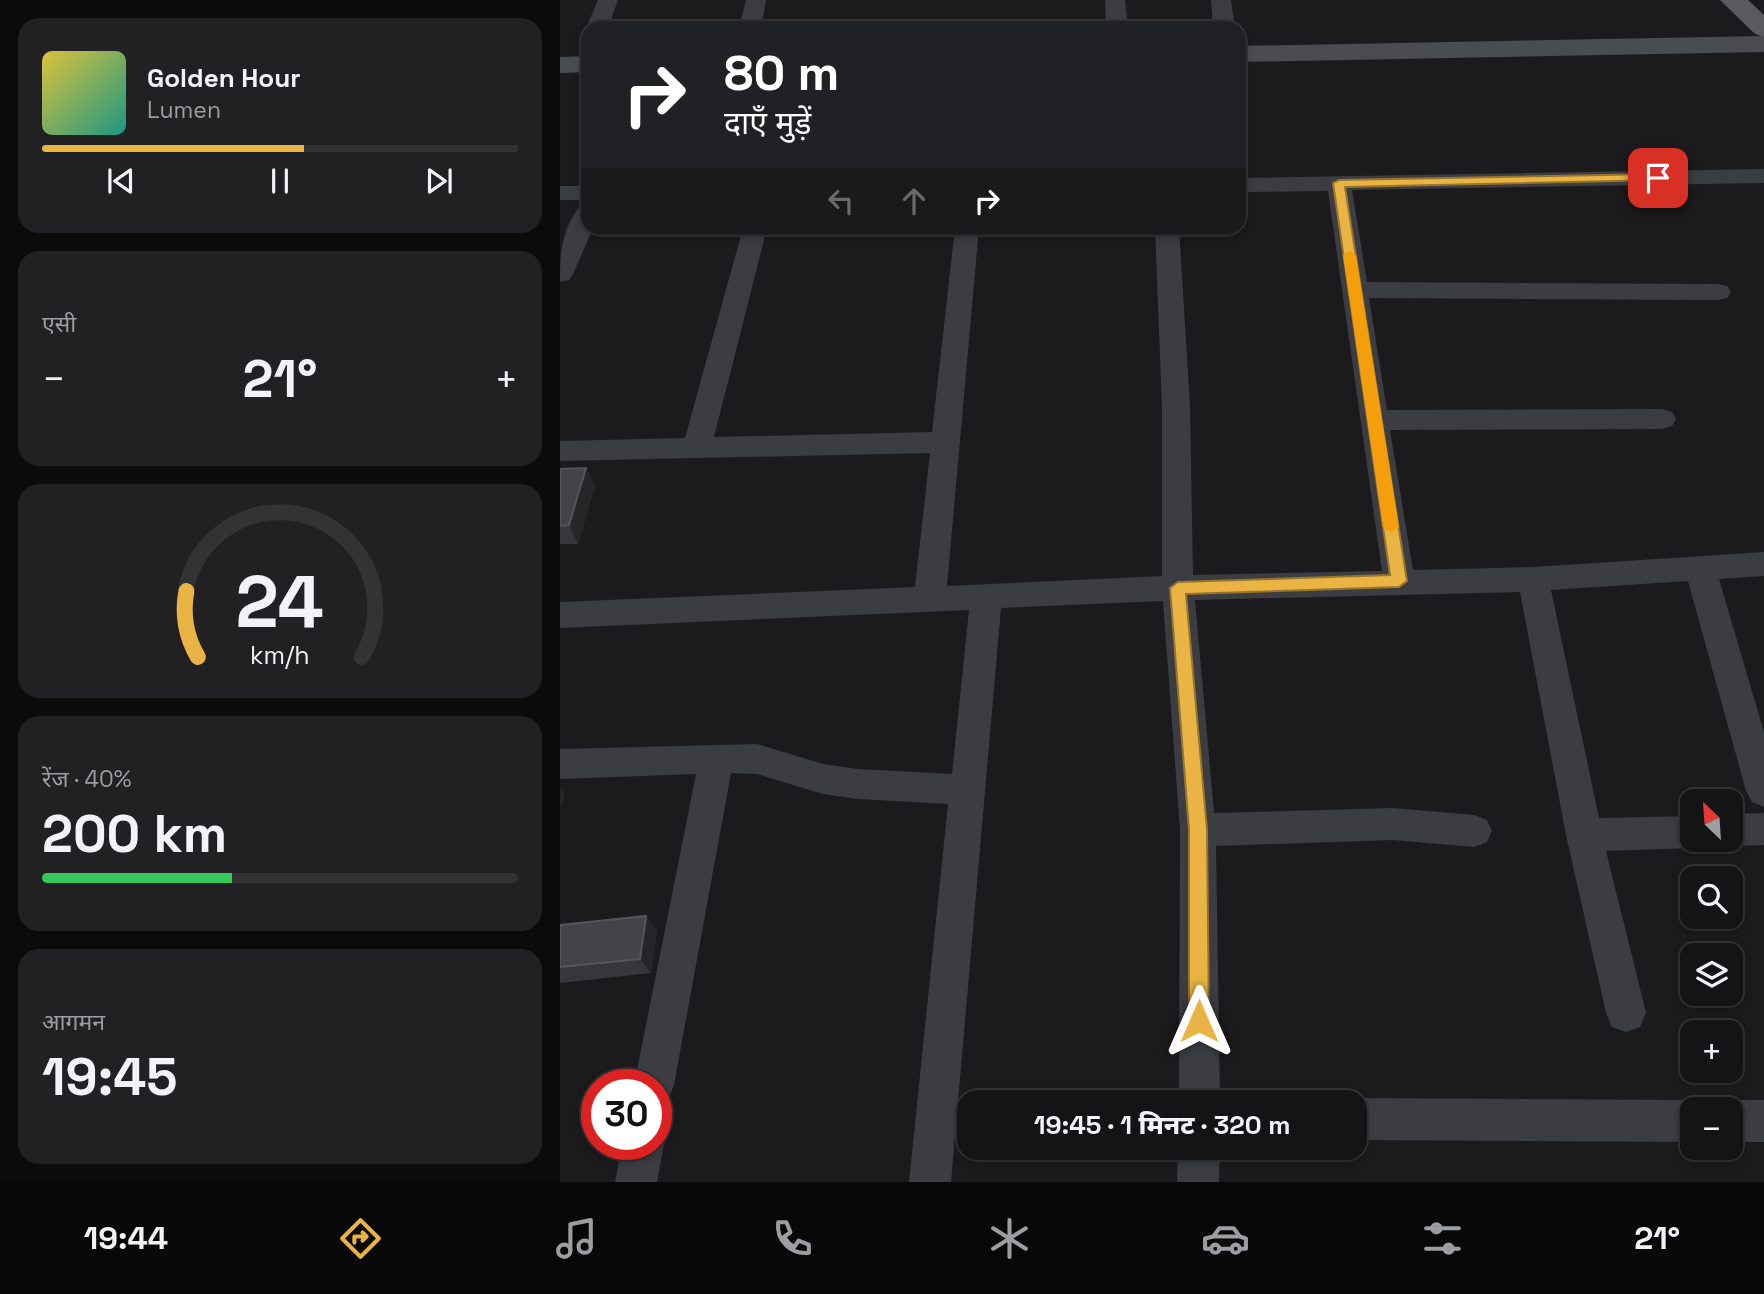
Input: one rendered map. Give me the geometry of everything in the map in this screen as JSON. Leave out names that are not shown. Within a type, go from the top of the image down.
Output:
[{"type":"main road","points":[[1733,0],[1764,27]]},
{"type":"main road","points":[[1758,0],[1764,27]]},
{"type":"street","points":[[600,21],[608,0]]},
{"type":"street","points":[[752,21],[756,0]]},
{"type":"street","points":[[1115,0],[1116,21]]},
{"type":"street","points":[[1221,0],[1223,21]]},
{"type":"street","points":[[1246,54],[1764,27]]},
{"type":"street","points":[[1246,185],[1764,176]]},
{"type":"street","points":[[1339,183],[1399,581]]},
{"type":"street","points":[[560,193],[581,193]]},
{"type":"street","points":[[560,274],[581,228]]},
{"type":"street","points":[[697,448],[753,235]]},
{"type":"street","points":[[930,600],[966,235]]},
{"type":"street","points":[[1167,235],[1176,406],[1178,588],[1198,830],[1199,1090]]},
{"type":"street","points":[[1355,290],[1718,292]]},
{"type":"street","points":[[1375,420],[1662,419]]},
{"type":"street","points":[[560,451],[945,442]]},
{"type":"street","points":[[560,615],[1178,588],[1533,579],[1764,564]]},
{"type":"street","points":[[1700,569],[1764,792]]},
{"type":"street","points":[[1533,579],[1584,835],[1626,1013]]},
{"type":"street","points":[[930,1182],[986,597]]},
{"type":"street","points":[[657,1069],[716,758]]},
{"type":"street","points":[[560,764],[757,759],[823,779],[858,784],[967,790]]},
{"type":"street","points":[[1198,830],[1392,824],[1474,831]]},
{"type":"street","points":[[1743,830],[1764,829]]},
{"type":"street","points":[[1584,835],[1680,832]]},
{"type":"street","points":[[1367,1119],[1680,1121]]},
{"type":"street","points":[[1743,1121],[1764,1121]]},
{"type":"street","points":[[636,1182],[640,1160]]},
{"type":"street","points":[[1198,1182],[1199,1160]]},
{"type":"building","points":[[586,468],[569,525],[560,526],[560,469]]},
{"type":"building","points":[[646,916],[640,959],[560,967],[560,925]]},
{"type":"slow traffic","points":[[1350,255],[1391,527]]},
{"type":"route","points":[[1199,1021],[1198,830],[1178,588],[1399,581],[1339,183],[1658,178]]}]
